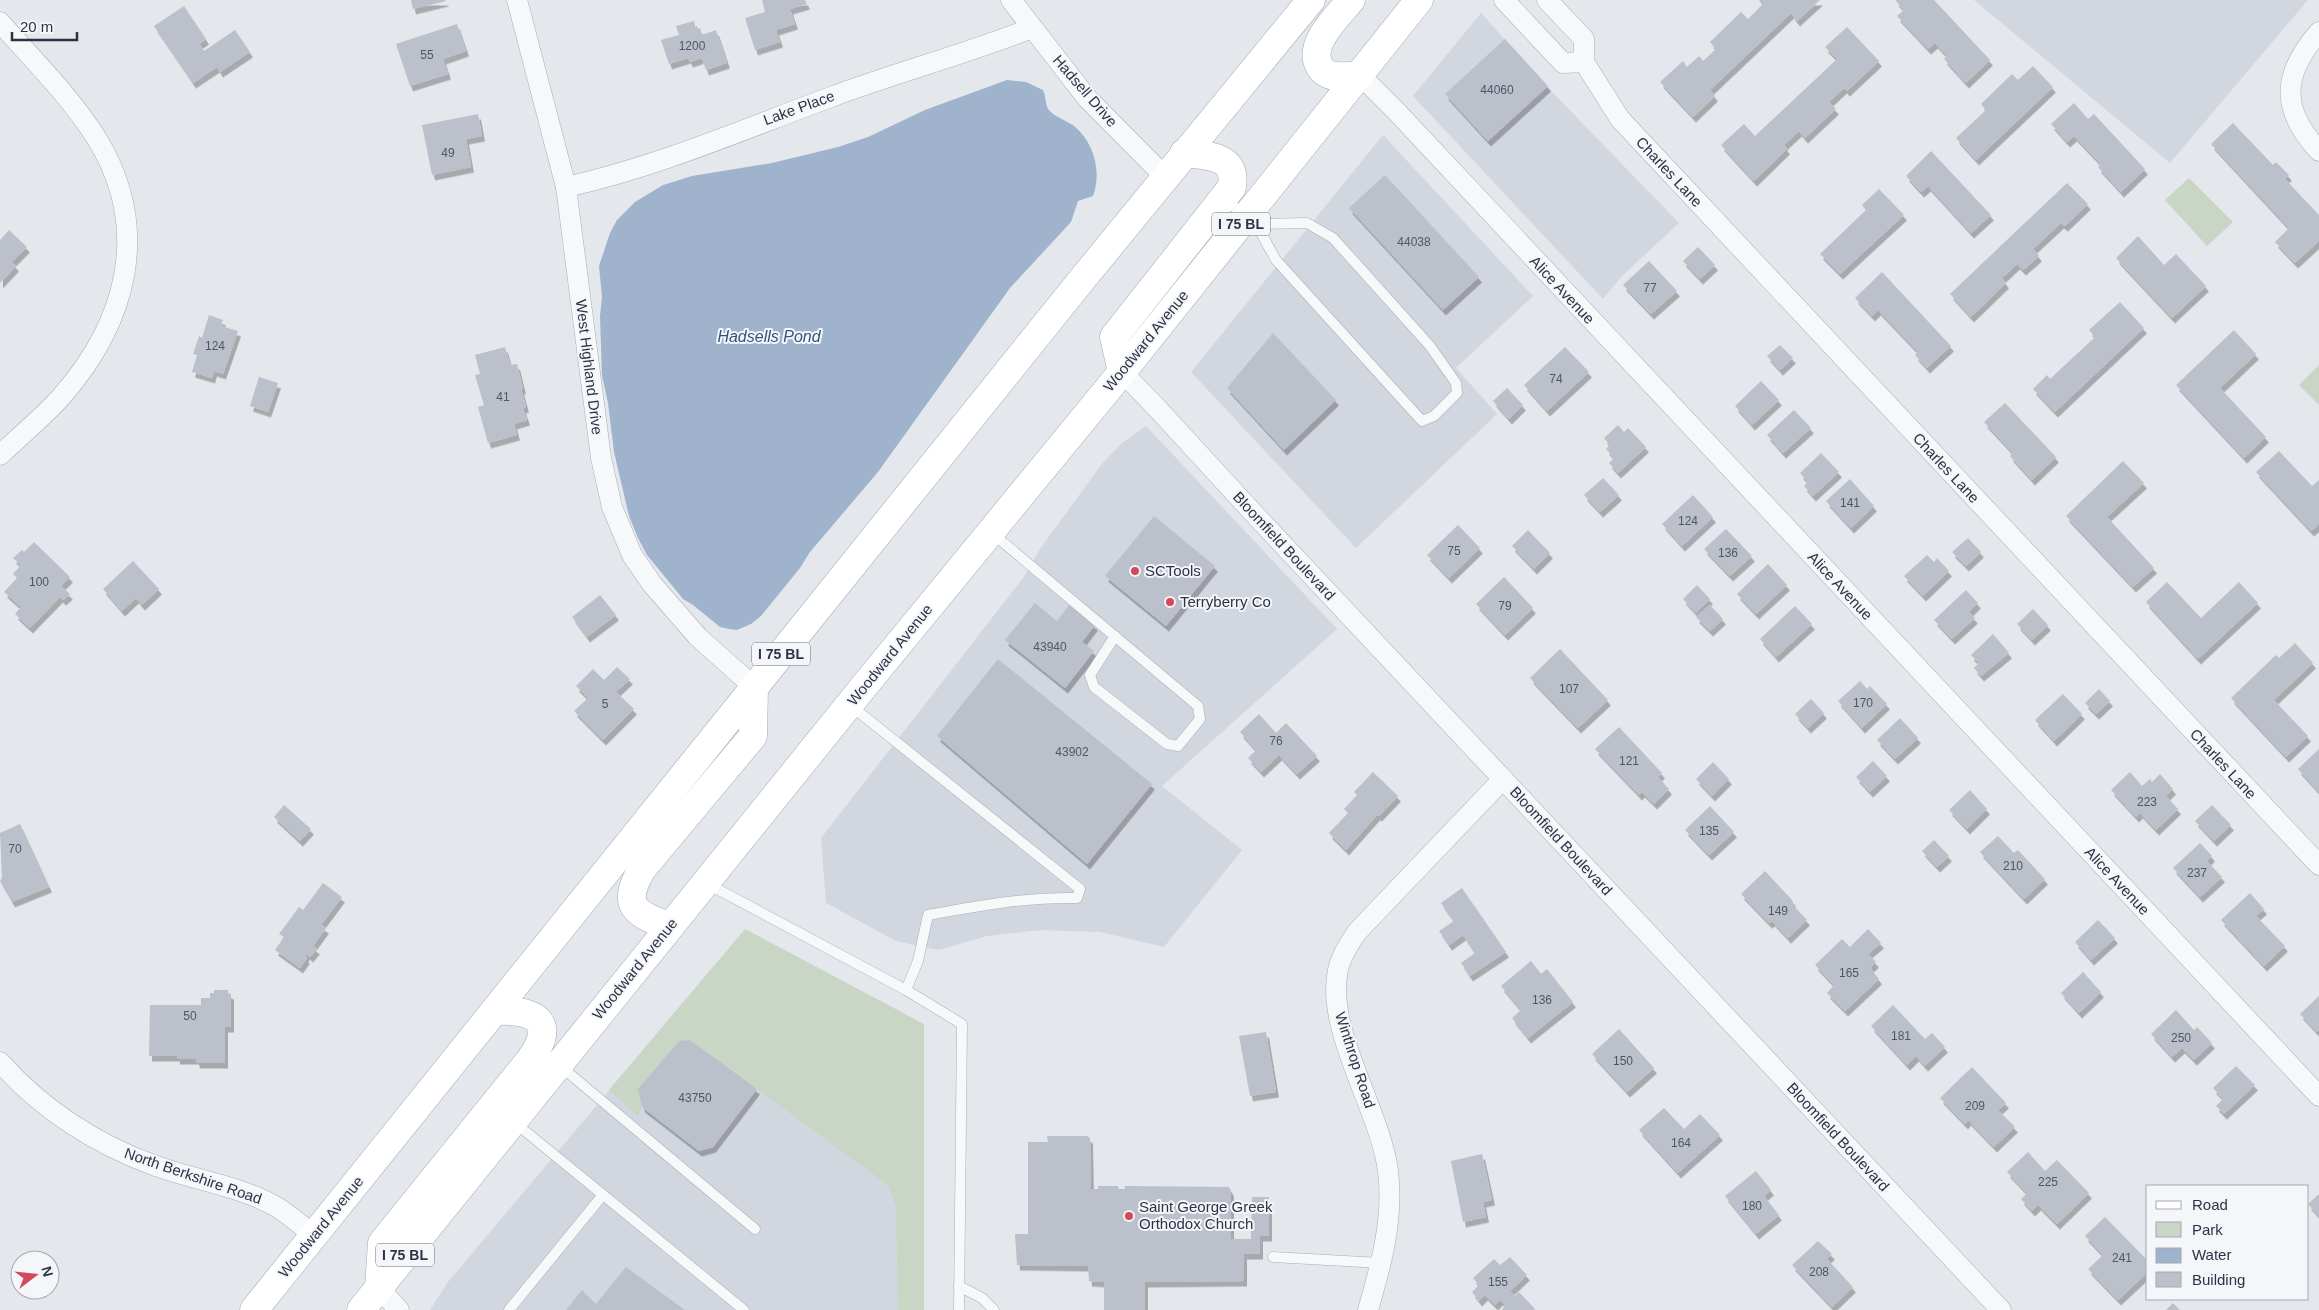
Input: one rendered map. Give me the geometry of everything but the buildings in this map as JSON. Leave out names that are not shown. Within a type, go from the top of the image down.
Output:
[{"type":"main road","name":"Woodward Avenue","points":[[254,1310],[1184,153],[1311,0]]},
{"type":"main road","points":[[1351,0],[1315,50],[1317,63],[1322,71],[1335,76],[1360,76]]},
{"type":"main road","name":"Woodward Avenue","points":[[503,1113],[549,1056],[669,926],[1122,372],[1251,221],[1419,0]]},
{"type":"main road","points":[[1122,372],[1114,337],[1232,187],[1234,175],[1229,166],[1221,159],[1184,153]]},
{"type":"main road","points":[[669,926],[645,917],[636,911],[632,900],[635,884],[642,869],[753,736],[754,687]]},
{"type":"main road","points":[[495,1011],[524,1011],[536,1018],[549,1056]]},
{"type":"main road","name":"I 75 BL","points":[[361,1310],[379,1288],[503,1113]]},
{"type":"street","name":"West Highland Drive","points":[[517,0],[566,187],[601,458],[618,523],[641,570],[678,616],[719,657],[754,687]]},
{"type":"street","name":"Hadsell Drive","points":[[1011,0],[1087,98],[1165,177]]},
{"type":"street","points":[[1504,0],[1563,63],[1584,62]]},
{"type":"street","name":"Charles Lane","points":[[1547,0],[1584,39],[1584,62],[1620,119],[2319,865]]},
{"type":"street","points":[[0,22],[57,86],[103,149],[123,202],[128,230],[128,250],[117,305],[94,353],[60,398],[0,455]]},
{"type":"street","name":"Lake Place","points":[[566,187],[636,169],[852,89],[990,44],[1032,28]]},
{"type":"street","points":[[2319,32],[2296,63],[2290,93],[2296,119],[2306,135],[2319,150]]},
{"type":"street","name":"Alice Avenue","points":[[1360,76],[1396,111],[2319,1096]]},
{"type":"street","name":"Bloomfield Boulevard","points":[[1122,372],[2001,1310]]},
{"type":"street","name":"Winthrop Road","points":[[1368,1310],[1381,1263],[1389,1216],[1388,1172],[1382,1142],[1341,1023],[1336,992],[1338,968],[1342,956],[1357,932],[1503,779]]},
{"type":"street","name":"North Berkshire Road","points":[[0,1062],[43,1103],[94,1138],[154,1166],[262,1200],[287,1213],[314,1236]]},
{"type":"street","points":[[379,1288],[399,1310]]},
{"type":"lane","points":[[1224,199],[1251,221],[1276,260],[1422,421],[1434,416],[1457,393],[1456,383],[1430,346],[1333,238],[1307,223],[1251,221]]},
{"type":"lane","points":[[991,532],[1115,636],[1198,706],[1200,719],[1178,746],[1168,744],[1094,687],[1090,675],[1115,636]]},
{"type":"lane","points":[[849,705],[1080,889],[1077,898],[1049,898],[984,905],[928,915],[918,960],[906,990]]},
{"type":"lane","points":[[705,883],[906,990],[962,1024],[959,1310]]},
{"type":"lane","points":[[549,1056],[755,1229]]},
{"type":"lane","points":[[503,1113],[602,1196],[744,1310]]},
{"type":"lane","points":[[509,1310],[602,1196]]},
{"type":"lane","points":[[1273,1257],[1381,1263]]},
{"type":"lane","points":[[959,1286],[982,1298],[994,1310]]},
{"type":"shaded area","points":[[1974,0],[2308,0],[2170,163]]},
{"type":"shaded area","points":[[1481,13],[1555,95],[1679,223],[1621,277],[1603,299],[1413,96]]},
{"type":"shaded area","points":[[1383,135],[1533,296],[1456,368],[1497,414],[1356,548],[1191,372]]},
{"type":"shaded area","points":[[1146,426],[1337,629],[1162,786],[1242,850],[1164,947],[1100,932],[1041,930],[987,936],[939,950],[896,941],[826,903],[821,838],[1023,578],[1040,549],[1101,465],[1122,443]]},
{"type":"shaded area","points":[[681,1005],[913,1199],[914,1310],[430,1310],[448,1282]]},
{"type":"green space","points":[[2189,178],[2233,222],[2207,246],[2165,200]]},
{"type":"green space","points":[[2319,365],[2319,405],[2299,385]]},
{"type":"green space","points":[[745,929],[924,1024],[924,1310],[898,1310],[896,1206],[888,1185],[690,1040],[679,1041],[638,1089],[642,1107],[638,1116],[609,1090]]},
{"type":"water","name":"Hadsells Pond","points":[[1007,80],[1026,82],[1043,90],[1048,109],[1074,126],[1087,140],[1094,158],[1097,177],[1093,196],[1078,201],[1071,222],[1010,288],[878,472],[810,552],[800,568],[761,616],[751,624],[737,630],[720,627],[683,599],[647,555],[629,516],[614,452],[608,403],[602,376],[600,316],[602,297],[599,266],[610,233],[617,220],[635,202],[663,185],[692,176],[772,163],[838,147],[868,137],[925,110]]},
{"type":"place","name":"SCTools","points":[[1135,571]]},
{"type":"place","name":"Terryberry Co","points":[[1170,602]]},
{"type":"place","name":"Saint George Greek Orthodox Church","points":[[1129,1216]]}]
